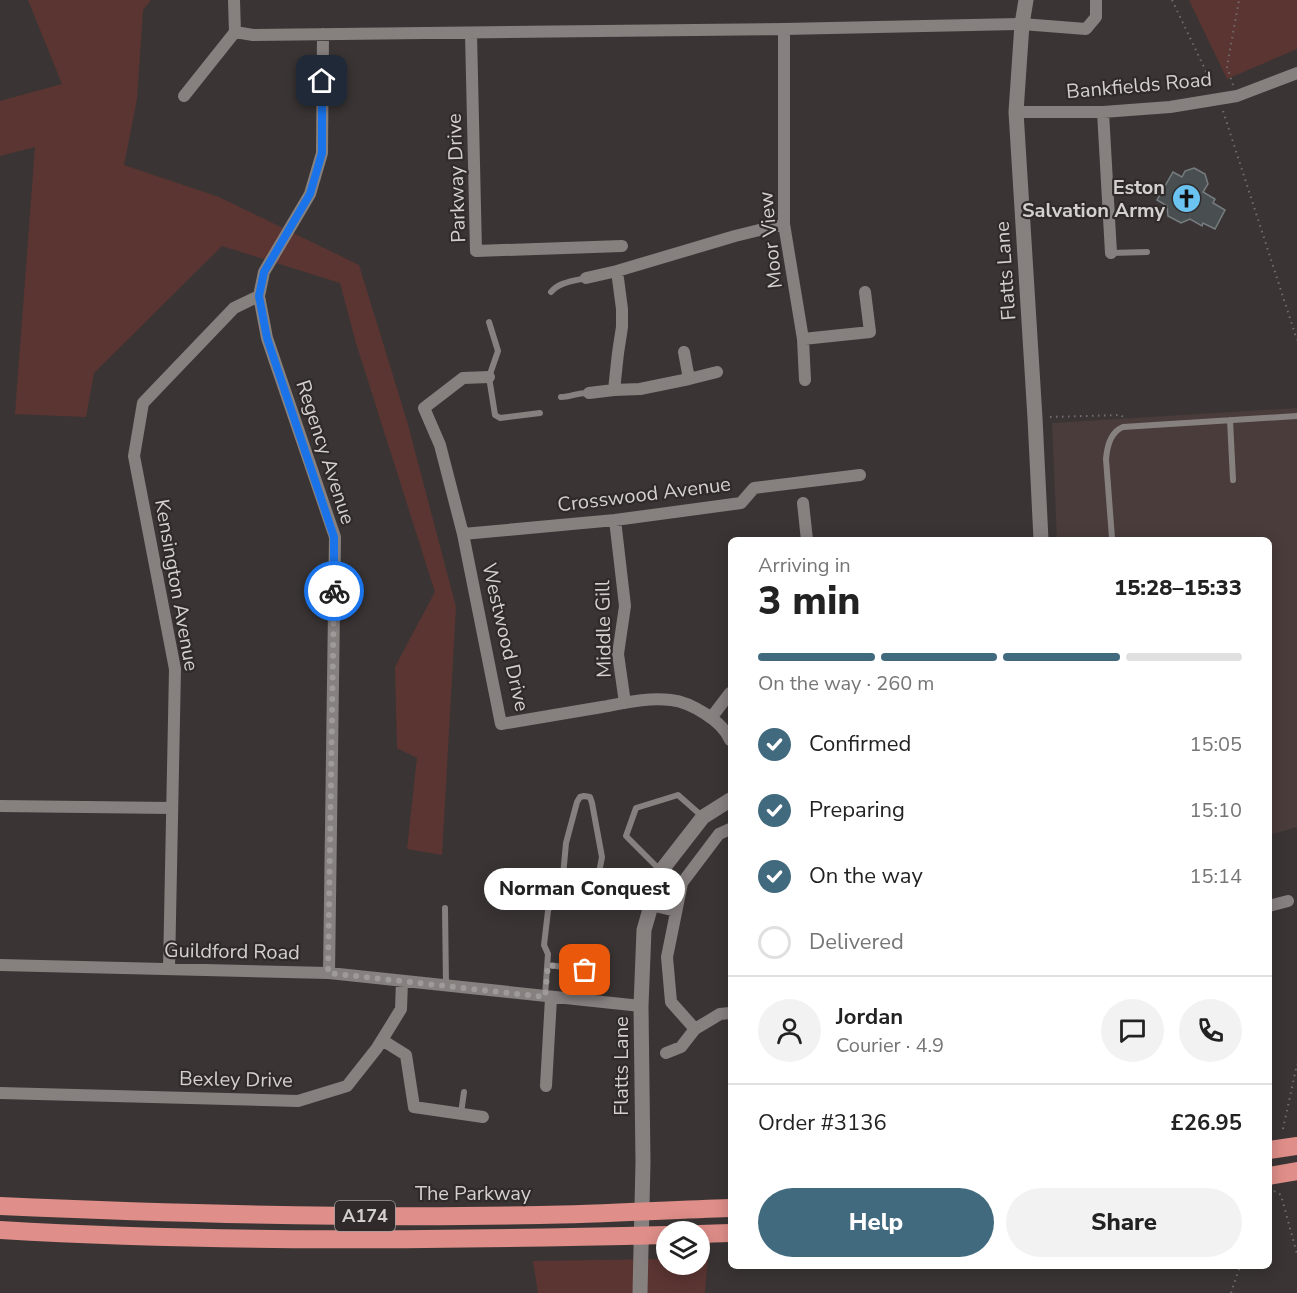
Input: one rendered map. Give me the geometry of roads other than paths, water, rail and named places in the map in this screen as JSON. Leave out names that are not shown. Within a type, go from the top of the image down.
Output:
[{"type":"highway","points":[[1272,1150],[1297,1146]]},
{"type":"highway","points":[[1272,1175],[1297,1171]]},
{"type":"highway","name":"The Parkway","points":[[0,1206],[195,1214],[390,1216],[540,1215],[728,1208]]},
{"type":"highway","name":"A174","points":[[0,1230],[202,1238],[656,1236]]},
{"type":"highway","points":[[710,1234],[728,1233]]},
{"type":"street","points":[[184,96],[236,32],[234,0]]},
{"type":"street","name":"Flatts Lane","points":[[1026,0],[1022,24],[1016,112],[1041,537]]},
{"type":"street","points":[[236,32],[253,35],[471,33],[1022,24],[1086,29],[1096,17],[1096,0]]},
{"type":"street","name":"Moor View","points":[[784,29],[784,224],[803,339],[805,380]]},
{"type":"street","name":"Parkway Drive","points":[[471,33],[476,250],[622,246]]},
{"type":"street","name":"Regency Avenue","points":[[323,34],[322,153],[310,194],[264,272],[259,296],[267,338],[334,537],[328,973]]},
{"type":"street","name":"Bankfields Road","points":[[1016,112],[1103,112],[1170,107],[1237,96],[1297,73]]},
{"type":"street","points":[[1103,112],[1111,253]]},
{"type":"street","points":[[586,278],[617,272],[735,236],[784,224]]},
{"type":"street","points":[[614,390],[622,327],[617,272]]},
{"type":"street","points":[[803,339],[870,332],[865,292]]},
{"type":"street","name":"Kensington Avenue","points":[[169,969],[175,669],[134,456],[143,403],[234,308],[259,296]]},
{"type":"street","points":[[684,352],[690,379]]},
{"type":"street","points":[[590,393],[640,389],[717,372]]},
{"type":"street","points":[[463,534],[440,445],[424,408],[463,378],[489,377]]},
{"type":"street","name":"Crosswood Avenue","points":[[463,534],[615,520],[741,502],[754,488],[860,474]]},
{"type":"street","points":[[803,503],[807,537]]},
{"type":"street","name":"Middle Gill","points":[[615,520],[625,606],[618,654],[626,703]]},
{"type":"street","name":"Westwood Drive","points":[[463,534],[501,724],[644,700],[672,700],[695,708],[711,718],[728,734]]},
{"type":"street","points":[[711,718],[728,696]]},
{"type":"street","name":"Flatts Lane","points":[[640,1291],[643,1162],[641,1006],[644,930],[661,870],[703,817],[728,801]]},
{"type":"street","points":[[0,806],[172,808]]},
{"type":"street","points":[[695,1029],[671,1002],[667,957],[682,883],[719,834],[728,830]]},
{"type":"street","points":[[1272,905],[1288,901]]},
{"type":"street","points":[[651,905],[676,911]]},
{"type":"street","name":"Guildford Road","points":[[0,965],[328,973],[641,1006]]},
{"type":"street","name":"Bexley Drive","points":[[0,1093],[298,1101],[347,1086],[382,1040],[401,1009],[402,981]]},
{"type":"street","points":[[546,1086],[548,997]]},
{"type":"street","points":[[666,1053],[681,1047],[695,1029],[720,1014],[728,1013]]},
{"type":"street","points":[[382,1040],[406,1055],[414,1107],[483,1117]]},
{"type":"lane","points":[[1111,253],[1146,252]]},
{"type":"lane","points":[[551,292],[555,287],[586,278]]},
{"type":"lane","points":[[489,322],[498,351],[489,377],[495,415],[500,418],[540,413]]},
{"type":"lane","points":[[561,397],[590,393]]},
{"type":"lane","points":[[1112,537],[1107,448],[1118,429],[1297,416]]},
{"type":"lane","points":[[1230,420],[1233,480]]},
{"type":"lane","points":[[548,997],[548,954],[544,945],[548,911],[552,901],[559,893],[566,843],[577,802],[584,795],[590,797],[592,803],[602,857],[598,878],[563,877]]},
{"type":"lane","points":[[661,870],[626,836],[636,808],[678,795],[703,817]]},
{"type":"lane","points":[[445,908],[446,986]]},
{"type":"lane","points":[[548,965],[604,972]]},
{"type":"lane","points":[[461,1113],[464,1092]]},
{"type":"place","name":"Eston Salvation Army","points":[[1186,199]]},
{"type":"place","name":"Norman Conquest","points":[[585,970]]}]
